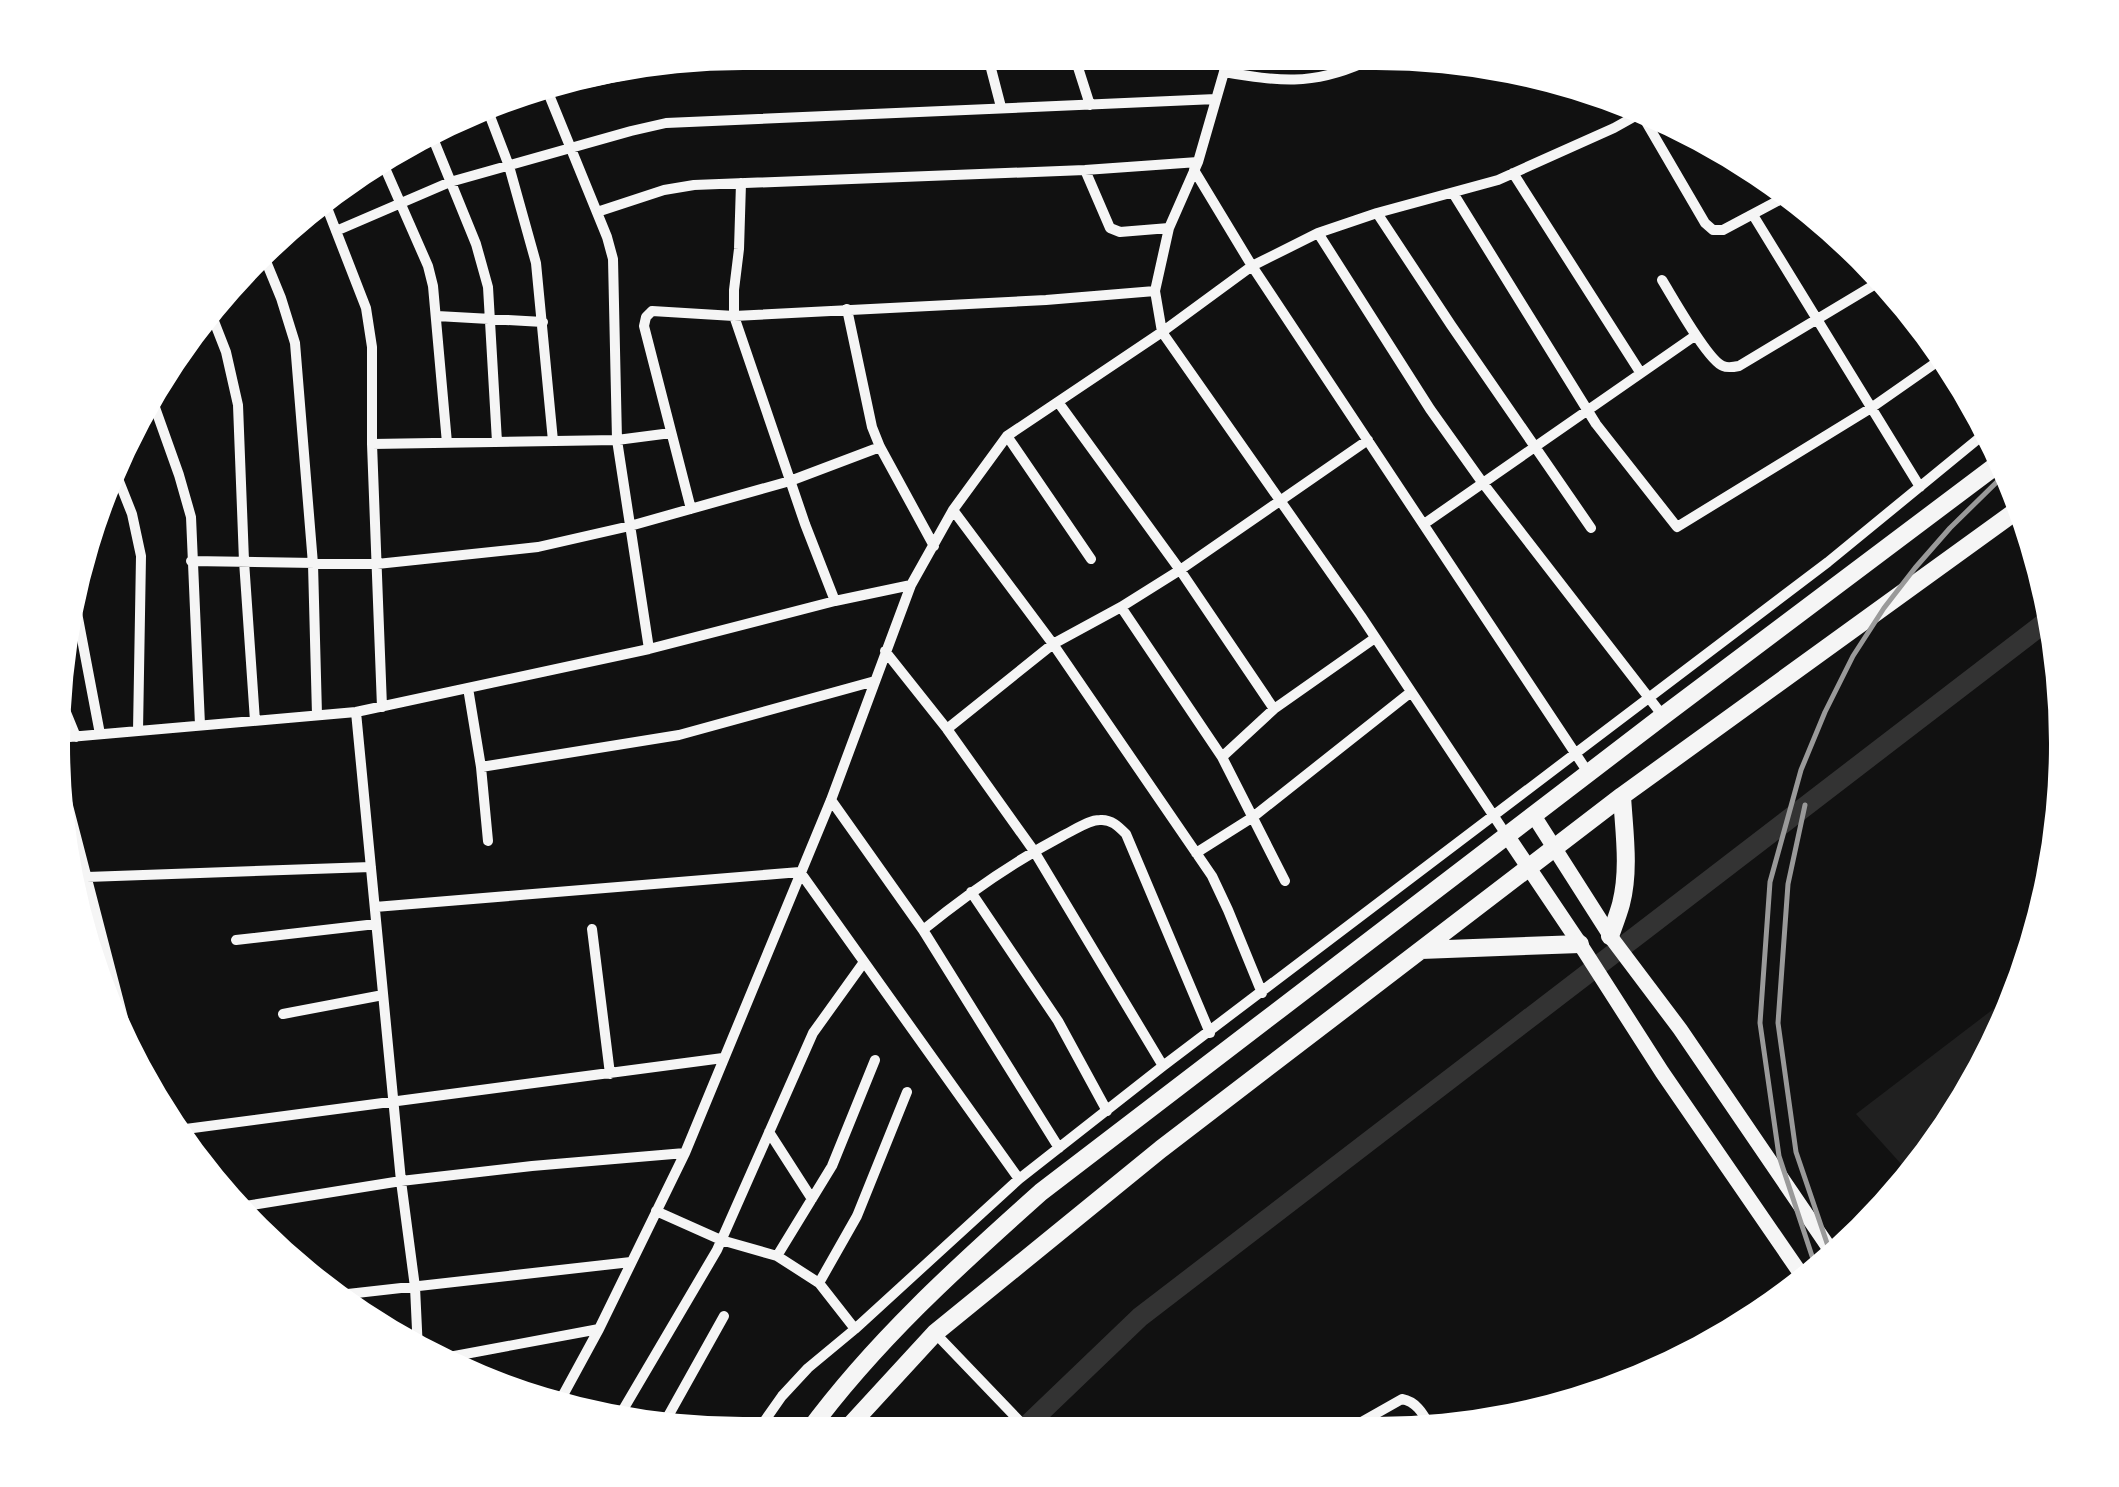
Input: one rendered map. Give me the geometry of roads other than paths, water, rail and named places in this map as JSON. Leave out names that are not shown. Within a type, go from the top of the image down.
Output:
[{"type":"main road","points":[[819,1417],[945,1278],[1040,1192],[1991,470]]},
{"type":"main road","points":[[858,1417],[936,1333],[1162,1148],[1622,796],[2009,516]]},
{"type":"main road","points":[[1612,938],[1625,882],[1622,796]]},
{"type":"main road","points":[[1534,816],[1612,938],[1680,1029],[1826,1244]]},
{"type":"main road","points":[[1508,836],[1662,1072],[1797,1269]]},
{"type":"main road","points":[[1421,950],[1580,944]]},
{"type":"street","points":[[991,70],[1001,107]]},
{"type":"street","points":[[1079,70],[1090,106]]},
{"type":"street","points":[[1224,70],[1196,166],[1169,228],[1155,291],[1162,332],[1508,836]]},
{"type":"street","points":[[1237,70],[1276,80],[1312,80],[1348,70]]},
{"type":"street","points":[[336,231],[450,182],[666,123],[1216,98]]},
{"type":"street","points":[[551,99],[612,259],[617,440],[649,649]]},
{"type":"street","points":[[491,119],[536,263],[553,441]]},
{"type":"street","points":[[564,1393],[685,1153],[831,800],[911,586],[954,510],[1007,436],[1252,266],[1318,233],[1513,173],[1630,120]]},
{"type":"street","points":[[1648,128],[1713,230],[1723,230],[1776,202]]},
{"type":"street","points":[[435,145],[488,287],[497,442]]},
{"type":"street","points":[[597,212],[664,190],[694,185],[1196,166]]},
{"type":"street","points":[[1196,166],[1252,266],[1589,774]]},
{"type":"street","points":[[1085,170],[1110,228],[1120,232],[1169,228]]},
{"type":"street","points":[[387,173],[428,266],[447,443]]},
{"type":"street","points":[[1513,173],[1640,372]]},
{"type":"street","points":[[742,183],[734,316],[836,601]]},
{"type":"street","points":[[1453,193],[1596,424],[1678,527],[1871,408],[1932,365]]},
{"type":"street","points":[[329,212],[366,308],[372,347],[382,706]]},
{"type":"street","points":[[1377,213],[1591,528]]},
{"type":"street","points":[[1753,215],[1920,487]]},
{"type":"street","points":[[1318,233],[1482,482],[1664,716]]},
{"type":"street","points":[[268,266],[295,343],[313,564],[317,715]]},
{"type":"street","points":[[1662,280],[1696,335],[1726,368],[1739,366],[1870,286]]},
{"type":"street","points":[[691,509],[644,326],[648,313],[656,310],[734,316],[1155,291]]},
{"type":"street","points":[[847,310],[866,408],[880,447],[934,546]]},
{"type":"street","points":[[436,316],[543,322]]},
{"type":"street","points":[[216,325],[238,405],[255,720]]},
{"type":"street","points":[[1424,524],[1696,335]]},
{"type":"street","points":[[1058,402],[1180,570],[1274,709]]},
{"type":"street","points":[[157,413],[191,517],[200,725]]},
{"type":"street","points":[[372,444],[617,440],[671,433]]},
{"type":"street","points":[[1007,436],[1092,558]]},
{"type":"street","points":[[947,729],[1053,644],[1180,570],[1368,440]]},
{"type":"street","points":[[767,1417],[808,1368],[1019,1179],[1828,562],[1977,440]]},
{"type":"street","points":[[191,560],[376,564],[538,547],[790,481],[880,447]]},
{"type":"street","points":[[121,486],[141,556],[138,731]]},
{"type":"street","points":[[954,510],[1053,644],[1212,876],[1262,993]]},
{"type":"street","points":[[70,737],[356,712],[649,649],[911,586]]},
{"type":"street","points":[[1121,607],[1222,756],[1284,881]]},
{"type":"street","points":[[80,630],[100,734]]},
{"type":"street","points":[[1222,756],[1274,709],[1375,638]]},
{"type":"street","points":[[886,651],[1034,851],[1163,1066]]},
{"type":"street","points":[[481,767],[678,735],[875,681]]},
{"type":"street","points":[[468,688],[488,841]]},
{"type":"street","points":[[1196,853],[1253,818],[1411,692]]},
{"type":"street","points":[[356,712],[417,1332]]},
{"type":"street","points":[[70,723],[76,737]]},
{"type":"street","points":[[831,800],[922,930],[1059,1148]]},
{"type":"street","points":[[922,930],[1034,851],[1090,822],[1103,819],[1115,823],[1126,834],[1210,1033]]},
{"type":"street","points":[[79,847],[107,962]]},
{"type":"street","points":[[87,877],[371,868]]},
{"type":"street","points":[[375,907],[800,872]]},
{"type":"street","points":[[800,872],[1019,1179]]},
{"type":"street","points":[[971,892],[1058,1021],[1108,1111]]},
{"type":"street","points":[[236,940],[376,924]]},
{"type":"street","points":[[592,929],[610,1074]]},
{"type":"street","points":[[625,1406],[722,1240],[813,1033],[864,962]]},
{"type":"street","points":[[283,1014],[383,995]]},
{"type":"street","points":[[191,1128],[724,1058]]},
{"type":"street","points":[[777,1256],[832,1166],[875,1060]]},
{"type":"street","points":[[819,1283],[856,1216],[906,1092]]},
{"type":"street","points":[[770,1132],[812,1199]]},
{"type":"street","points":[[253,1205],[401,1181],[685,1153]]},
{"type":"street","points":[[656,1211],[722,1240],[777,1256],[819,1283],[855,1329]]},
{"type":"street","points":[[355,1293],[630,1262]]},
{"type":"street","points":[[670,1413],[724,1316]]},
{"type":"street","points":[[461,1355],[599,1329]]},
{"type":"street","points":[[936,1333],[1015,1417]]},
{"type":"street","points":[[1370,1417],[1402,1399],[1411,1401],[1423,1416]]},
{"type":"waterway","points":[[1036,1417],[1140,1317],[2038,627]]},
{"type":"railway","points":[[1812,1256],[1779,1156],[1760,1023],[1770,882],[1801,770],[1853,656],[1915,568],[1996,482]]},
{"type":"railway","points":[[1805,805],[1788,884],[1778,1023],[1796,1152],[1827,1243]]}]
